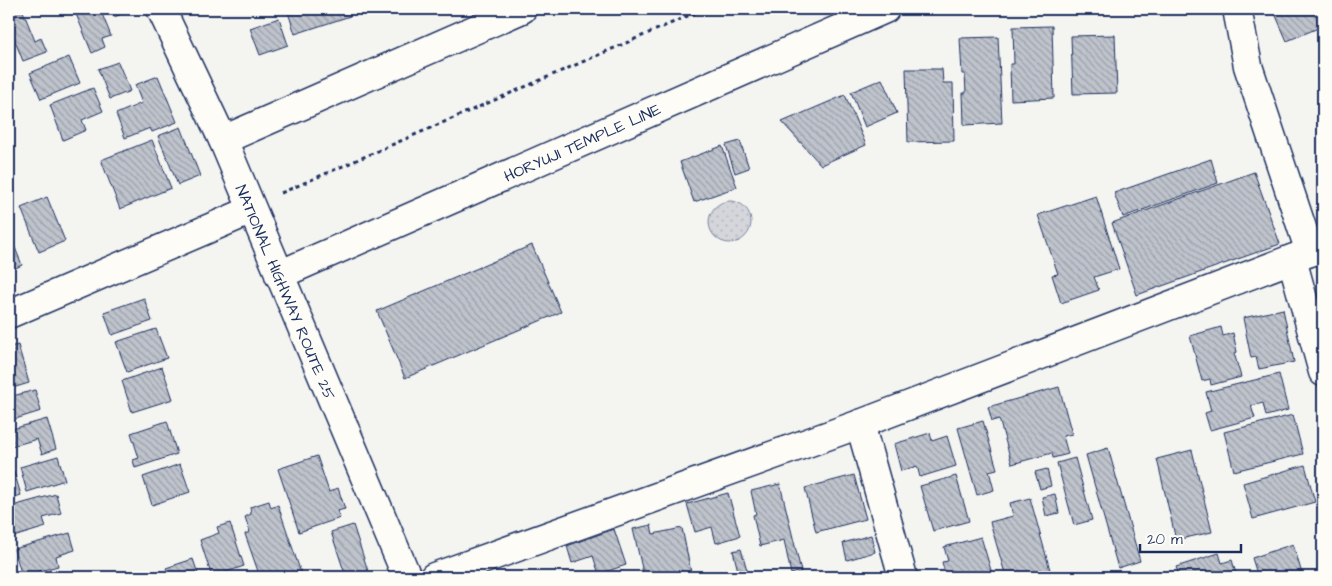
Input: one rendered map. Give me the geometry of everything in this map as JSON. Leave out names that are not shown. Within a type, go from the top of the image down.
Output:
[{"type":"main road","name":"NATIONAL HIGHWAY ROUTE 25","points":[[161,9],[223,140],[407,577]]},
{"type":"main road","points":[[223,140],[522,9]]},
{"type":"main road","name":"HORYUJI TEMPLE LINE","points":[[279,275],[885,9]]},
{"type":"main road","points":[[1237,9],[1248,66],[1308,253],[1323,372]]},
{"type":"main road","points":[[9,314],[252,210]]},
{"type":"main road","points":[[434,577],[860,424],[1308,253]]},
{"type":"main road","points":[[860,424],[904,577]]},
{"type":"path","points":[[281,193],[704,9]]},
{"type":"shaded area","points":[[730,201],[745,207],[751,222],[745,237],[730,243],[715,237],[709,222],[715,207]]},
{"type":"building","points":[[9,9],[22,9],[35,41],[41,38],[47,52],[23,61],[9,26]]},
{"type":"building","points":[[74,9],[100,9],[111,36],[102,39],[105,47],[92,53]]},
{"type":"building","points":[[111,9],[128,9],[129,11],[114,17]]},
{"type":"building","points":[[287,9],[348,9],[350,16],[295,34]]},
{"type":"building","points":[[1273,9],[1323,9],[1323,26],[1287,41]]},
{"type":"building","points":[[279,18],[288,45],[260,55],[250,28]]},
{"type":"building","points":[[1052,26],[1054,98],[1011,100],[1010,64],[1014,64],[1013,27]]},
{"type":"building","points":[[1115,35],[1117,93],[1073,94],[1071,36]]},
{"type":"building","points":[[998,37],[1002,123],[964,125],[963,93],[966,93],[965,74],[962,74],[960,38]]},
{"type":"building","points":[[69,57],[80,83],[41,99],[30,73]]},
{"type":"building","points":[[118,62],[130,91],[110,99],[98,69]]},
{"type":"building","points":[[906,69],[942,69],[943,83],[953,83],[954,141],[908,142]]},
{"type":"building","points":[[158,76],[177,122],[152,132],[150,128],[125,138],[116,114],[142,103],[135,85]]},
{"type":"building","points":[[882,79],[897,113],[865,127],[851,92]]},
{"type":"building","points":[[93,88],[103,111],[82,120],[86,130],[63,140],[50,105]]},
{"type":"building","points":[[845,95],[866,145],[821,165],[782,122]]},
{"type":"building","points":[[181,127],[200,176],[178,185],[158,136]]},
{"type":"building","points":[[152,140],[171,188],[120,209],[101,160]]},
{"type":"building","points":[[740,141],[749,168],[735,173],[726,145]]},
{"type":"building","points":[[722,146],[737,187],[694,202],[680,162]]},
{"type":"building","points":[[1211,159],[1218,183],[1123,217],[1114,193]]},
{"type":"building","points":[[1254,172],[1280,244],[1137,295],[1112,223]]},
{"type":"building","points":[[1096,196],[1119,269],[1094,277],[1099,290],[1061,303],[1052,275],[1058,274],[1038,215]]},
{"type":"building","points":[[47,197],[65,241],[39,252],[21,208]]},
{"type":"building","points":[[9,233],[22,265],[9,271]]},
{"type":"building","points":[[532,245],[561,312],[405,378],[377,311]]},
{"type":"building","points":[[144,298],[152,321],[112,335],[104,312]]},
{"type":"building","points":[[1283,309],[1294,362],[1259,369],[1256,357],[1251,358],[1243,318]]},
{"type":"building","points":[[1221,327],[1223,336],[1233,333],[1237,352],[1234,353],[1241,377],[1211,385],[1210,379],[1202,381],[1190,336]]},
{"type":"building","points":[[156,329],[167,358],[127,372],[116,342]]},
{"type":"building","points":[[18,345],[29,383],[9,389],[9,347]]},
{"type":"building","points":[[162,367],[173,399],[132,412],[122,381]]},
{"type":"building","points":[[1279,374],[1288,410],[1266,416],[1263,403],[1251,406],[1255,418],[1210,430],[1205,413],[1211,411],[1206,392]]},
{"type":"building","points":[[1059,387],[1072,434],[1063,436],[1068,454],[1053,458],[1052,453],[1012,464],[999,419],[992,421],[988,407]]},
{"type":"building","points":[[35,390],[41,411],[9,421],[9,397]]},
{"type":"building","points":[[1293,415],[1303,454],[1234,471],[1224,432]]},
{"type":"building","points":[[47,419],[56,449],[42,454],[37,439],[9,447],[9,430]]},
{"type":"building","points":[[167,421],[177,454],[135,468],[133,460],[139,458],[131,433]]},
{"type":"building","points":[[983,421],[997,469],[989,471],[994,490],[977,495],[958,428]]},
{"type":"building","points":[[930,433],[932,441],[947,436],[956,466],[920,477],[917,466],[901,471],[894,444]]},
{"type":"building","points":[[1108,448],[1140,561],[1118,568],[1086,455]]},
{"type":"building","points":[[1192,450],[1212,532],[1176,540],[1157,459]]},
{"type":"building","points":[[58,456],[65,480],[27,492],[20,467]]},
{"type":"building","points":[[317,456],[329,492],[338,488],[345,509],[337,511],[340,518],[299,532],[278,469]]},
{"type":"building","points":[[1075,458],[1092,520],[1074,525],[1057,463]]},
{"type":"building","points":[[180,464],[190,492],[152,505],[143,477]]},
{"type":"building","points":[[1305,465],[1315,502],[1253,519],[1243,483]]},
{"type":"building","points":[[1047,469],[1051,486],[1040,489],[1035,472]]},
{"type":"building","points":[[14,472],[21,495],[9,499],[9,473]]},
{"type":"building","points":[[854,475],[866,519],[816,532],[805,488]]},
{"type":"building","points":[[956,476],[969,521],[933,531],[920,486]]},
{"type":"building","points":[[780,484],[801,571],[791,574],[784,540],[760,546],[753,515],[756,514],[751,491]]},
{"type":"building","points":[[728,493],[740,536],[716,543],[712,527],[695,532],[687,504]]},
{"type":"building","points":[[56,494],[61,513],[43,518],[46,527],[10,538],[9,507]]},
{"type":"building","points":[[1055,494],[1059,513],[1046,516],[1042,497]]},
{"type":"building","points":[[1030,498],[1052,577],[1006,577],[990,522],[1013,516],[1010,503]]},
{"type":"building","points":[[269,501],[271,508],[278,505],[301,573],[292,575],[293,577],[260,577],[245,534],[250,532],[245,517],[251,514],[250,507]]},
{"type":"building","points":[[230,523],[244,566],[212,577],[200,540],[219,533],[217,527]]},
{"type":"building","points":[[353,525],[370,577],[346,577],[331,532]]},
{"type":"building","points":[[651,525],[653,534],[682,528],[692,577],[644,577],[633,529]]},
{"type":"building","points":[[614,529],[626,565],[599,574],[593,556],[572,563],[567,546]]},
{"type":"building","points":[[70,533],[75,550],[56,556],[58,566],[22,576],[14,549]]},
{"type":"building","points":[[871,535],[875,552],[847,560],[843,543]]},
{"type":"building","points":[[981,537],[993,577],[946,577],[942,562],[948,561],[944,547]]},
{"type":"building","points":[[1293,544],[1303,577],[1258,577],[1252,558]]},
{"type":"building","points":[[741,549],[749,577],[715,577],[738,571],[733,551]]},
{"type":"building","points":[[1219,553],[1222,563],[1232,560],[1237,577],[1180,577],[1176,567]]},
{"type":"building","points":[[193,559],[199,577],[170,577],[166,568]]}]
